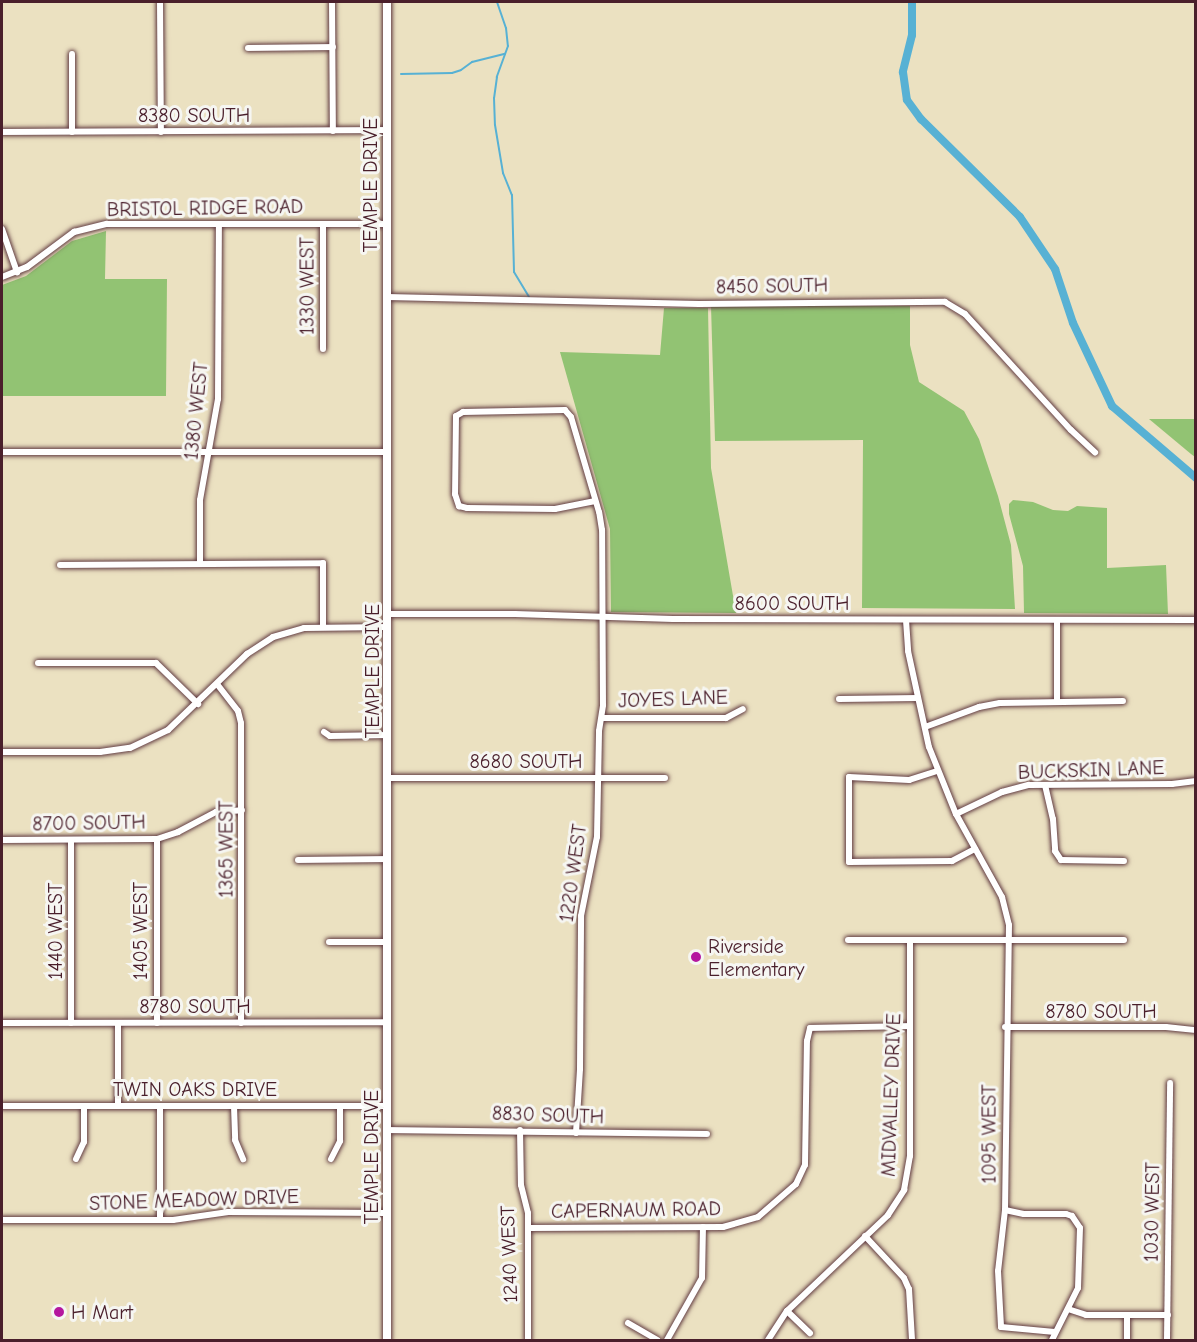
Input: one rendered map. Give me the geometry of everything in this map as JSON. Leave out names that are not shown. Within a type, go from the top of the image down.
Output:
[{"type":"street","points":[[160,2],[161,132]]},
{"type":"street","points":[[332,2],[333,131]]},
{"type":"street","name":"TEMPLE DRIVE","points":[[387,2],[387,1341]]},
{"type":"street","points":[[248,48],[333,47]]},
{"type":"street","points":[[72,54],[72,132]]},
{"type":"street","name":"8380 SOUTH","points":[[2,132],[387,130]]},
{"type":"street","name":"BRISTOL RIDGE ROAD","points":[[2,277],[17,272],[63,237],[88,227],[107,224],[387,224]]},
{"type":"street","name":"1380 WEST","points":[[200,564],[200,500],[218,399],[219,224]]},
{"type":"street","name":"1330 WEST","points":[[323,224],[323,349]]},
{"type":"street","points":[[2,229],[17,272]]},
{"type":"street","name":"8450 SOUTH","points":[[387,297],[699,304],[945,302],[965,314],[1071,430],[1095,452]]},
{"type":"street","name":"1220 WEST","points":[[576,1133],[580,1069],[581,916],[596,846],[599,731],[602,718],[604,540],[595,501],[571,417],[565,410],[465,412],[456,416],[457,504],[467,508],[555,510],[595,501]]},
{"type":"street","points":[[2,452],[388,452]]},
{"type":"street","points":[[60,564],[323,563],[324,627]]},
{"type":"street","name":"8600 SOUTH","points":[[388,614],[515,614],[604,618],[1196,620]]},
{"type":"street","name":"1095 WEST","points":[[906,620],[908,651],[937,771],[956,814],[1002,897],[1009,925],[1005,1027],[1005,1210],[998,1271],[1001,1327],[1055,1332]]},
{"type":"street","points":[[1057,621],[1057,701]]},
{"type":"street","points":[[2,752],[100,752],[130,748],[168,730],[198,704],[247,654],[273,637],[304,628],[388,627]]},
{"type":"street","points":[[38,663],[156,663],[198,704]]},
{"type":"street","name":"1365 WEST","points":[[217,684],[238,711],[242,723],[241,1023]]},
{"type":"street","points":[[839,699],[918,699]]},
{"type":"street","points":[[925,727],[979,707],[1019,701],[1123,701]]},
{"type":"street","name":"JOYES LANE","points":[[602,718],[726,718],[743,709]]},
{"type":"street","points":[[324,732],[330,735],[388,735]]},
{"type":"street","points":[[937,771],[909,780],[849,777],[849,861],[952,861],[975,849]]},
{"type":"street","name":"8680 SOUTH","points":[[388,778],[664,778]]},
{"type":"street","name":"BUCKSKIN LANE","points":[[956,814],[1002,792],[1029,785],[1172,784],[1196,781]]},
{"type":"street","points":[[1044,785],[1053,819],[1057,856],[1067,861],[1124,861]]},
{"type":"street","name":"8700 SOUTH","points":[[2,840],[156,839],[178,832],[216,812],[243,810]]},
{"type":"street","name":"1405 WEST","points":[[156,839],[157,1023]]},
{"type":"street","name":"1440 WEST","points":[[71,840],[72,1023]]},
{"type":"street","points":[[298,860],[388,859]]},
{"type":"street","points":[[848,940],[1124,940]]},
{"type":"street","name":"MIDVALLEY DRIVE","points":[[768,1341],[787,1311],[897,1204],[909,1173],[910,940]]},
{"type":"street","points":[[329,942],[388,942]]},
{"type":"street","name":"8780 SOUTH","points":[[2,1023],[388,1022]]},
{"type":"street","points":[[118,1023],[118,1106]]},
{"type":"street","name":"CAPERNAUM ROAD","points":[[528,1228],[723,1227],[758,1217],[784,1197],[801,1174],[807,1153],[807,1041],[810,1028],[910,1026]]},
{"type":"street","name":"8780 SOUTH","points":[[1005,1027],[1166,1027],[1196,1030]]},
{"type":"street","name":"1030 WEST","points":[[1167,1341],[1170,1083]]},
{"type":"street","name":"TWIN OAKS DRIVE","points":[[2,1106],[388,1106]]},
{"type":"street","points":[[76,1160],[84,1142],[84,1106]]},
{"type":"street","points":[[160,1106],[160,1220]]},
{"type":"street","points":[[234,1106],[235,1140],[243,1160]]},
{"type":"street","points":[[331,1159],[340,1141],[340,1106]]},
{"type":"street","name":"8830 SOUTH","points":[[387,1130],[707,1134]]},
{"type":"street","name":"1240 WEST","points":[[520,1130],[521,1185],[527,1205],[528,1228],[528,1341]]},
{"type":"street","points":[[1005,1210],[1024,1214],[1066,1214],[1077,1221],[1081,1236],[1080,1278],[1053,1341]]},
{"type":"street","name":"STONE MEADOW DRIVE","points":[[2,1220],[160,1220],[186,1219],[228,1212],[387,1213]]},
{"type":"street","points":[[668,1341],[702,1278],[703,1227]]},
{"type":"street","points":[[865,1236],[904,1278],[909,1289],[912,1341]]},
{"type":"street","points":[[1068,1309],[1086,1315],[1168,1315]]},
{"type":"street","points":[[787,1311],[810,1333]]},
{"type":"street","points":[[1127,1315],[1127,1341]]},
{"type":"street","points":[[627,1323],[657,1341]]},
{"type":"green space","points":[[106,231],[105,279],[167,279],[166,396],[2,396],[2,285],[26,276],[72,241]]},
{"type":"green space","points":[[711,306],[910,306],[910,345],[919,382],[964,411],[979,439],[1011,545],[1015,609],[862,608],[863,440],[715,441]]},
{"type":"green space","points":[[664,308],[708,308],[711,468],[736,613],[611,612],[610,529],[560,352],[660,355]]},
{"type":"green space","points":[[1149,419],[1195,419],[1195,457],[1191,454]]},
{"type":"green space","points":[[1013,500],[1033,502],[1053,510],[1068,511],[1077,506],[1107,508],[1107,568],[1166,565],[1168,614],[1024,613],[1023,566],[1009,514],[1009,504]]},
{"type":"waterway","points":[[497,2],[506,28],[508,46],[497,77],[494,98],[495,125],[503,173],[512,195],[514,272],[529,297]]},
{"type":"waterway","points":[[912,2],[912,35],[903,72],[907,100],[921,119],[1020,217],[1055,269],[1073,323],[1112,406],[1196,478]]},
{"type":"waterway","points":[[401,74],[452,73],[472,62],[505,54]]},
{"type":"place","name":"Riverside Elementary","points":[[696,957]]},
{"type":"place","name":"H Mart","points":[[59,1312]]}]
